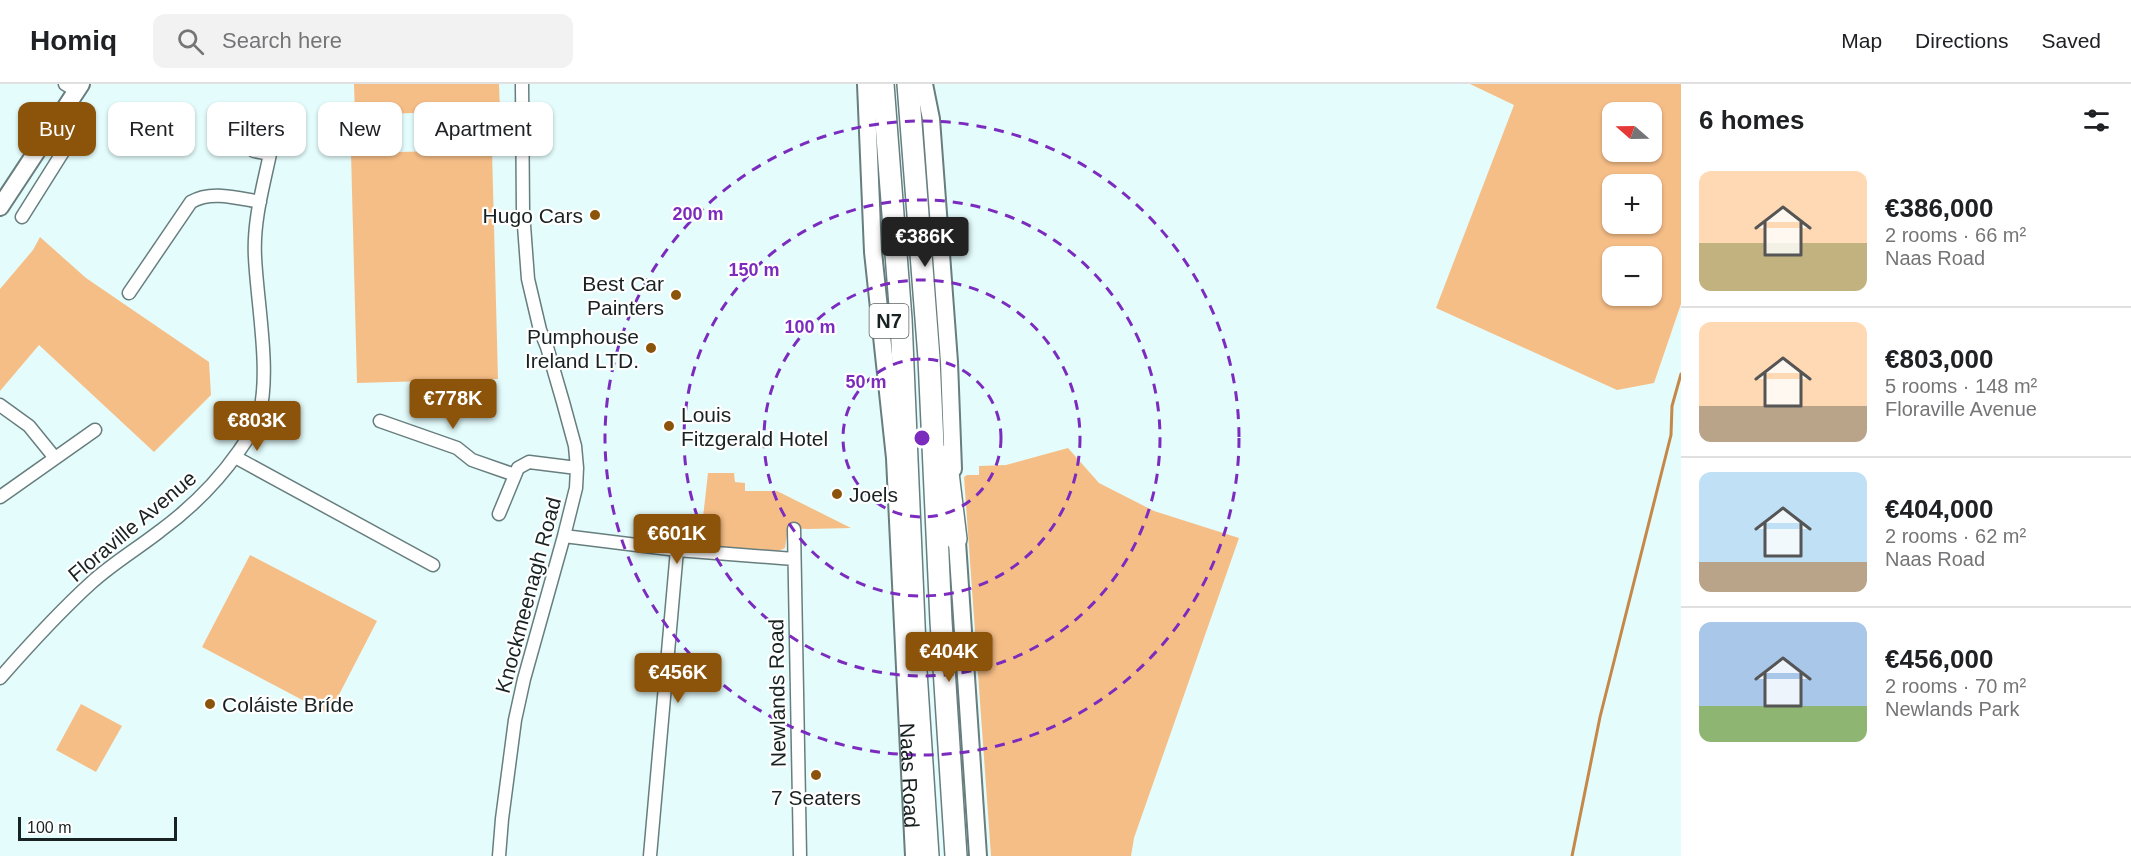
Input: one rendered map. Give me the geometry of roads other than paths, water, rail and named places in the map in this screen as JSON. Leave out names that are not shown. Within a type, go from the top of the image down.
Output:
[{"type":"highway","name":"Naas Road","points":[[883,84],[901,319],[916,671],[928,856]]},
{"type":"highway","name":"Naas Road","points":[[908,84],[929,358],[941,621],[956,856]]},
{"type":"highway","name":"N7","points":[[889,184],[889,326],[895,458]]},
{"type":"highway","points":[[929,358],[944,436],[956,539]]},
{"type":"main road","name":"Naas Road","points":[[866,84],[873,252],[895,458],[914,856]]},
{"type":"main road","points":[[924,84],[931,119],[949,362],[956,539],[978,856]]},
{"type":"main road","points":[[0,207],[74,86]]},
{"type":"street","name":"Knockmeenagh Road","points":[[499,856],[502,819],[524,679],[564,536],[576,488],[577,468],[575,446],[540,330],[528,279],[523,212],[522,84]]},
{"type":"street","points":[[22,217],[60,156]]},
{"type":"street","name":"Floraville Avenue","points":[[0,678],[32,641],[91,583],[120,558],[169,523],[215,482],[252,432],[259,415],[264,372],[254,254],[256,225],[270,156]]},
{"type":"street","points":[[19,179],[38,192]]},
{"type":"street","points":[[129,293],[191,202],[202,195],[218,195],[260,202]]},
{"type":"street","points":[[0,405],[29,426],[55,458]]},
{"type":"street","points":[[380,420],[457,448],[472,460],[515,476]]},
{"type":"street","points":[[0,497],[95,430]]},
{"type":"street","points":[[235,457],[433,565]]},
{"type":"street","points":[[499,514],[518,468],[529,462],[577,468]]},
{"type":"street","name":"Newlands Road","points":[[794,529],[800,856]]},
{"type":"street","points":[[564,536],[677,550],[794,559]]},
{"type":"street","points":[[650,856],[677,550]]},
{"type":"waterway","points":[[1572,856],[1600,717],[1671,435],[1672,406],[1681,374]]},
{"type":"place","name":"Hugo Cars","points":[[595,215]]},
{"type":"place","name":"Best Car Painters","points":[[676,295]]},
{"type":"place","name":"Pumphouse Ireland LTD.","points":[[651,348]]},
{"type":"place","name":"Louis Fitzgerald Hotel","points":[[669,426]]},
{"type":"place","name":"Joels","points":[[837,494]]},
{"type":"place","name":"Coláiste Bríde","points":[[210,704]]},
{"type":"place","name":"7 Seaters","points":[[816,775]]}]
